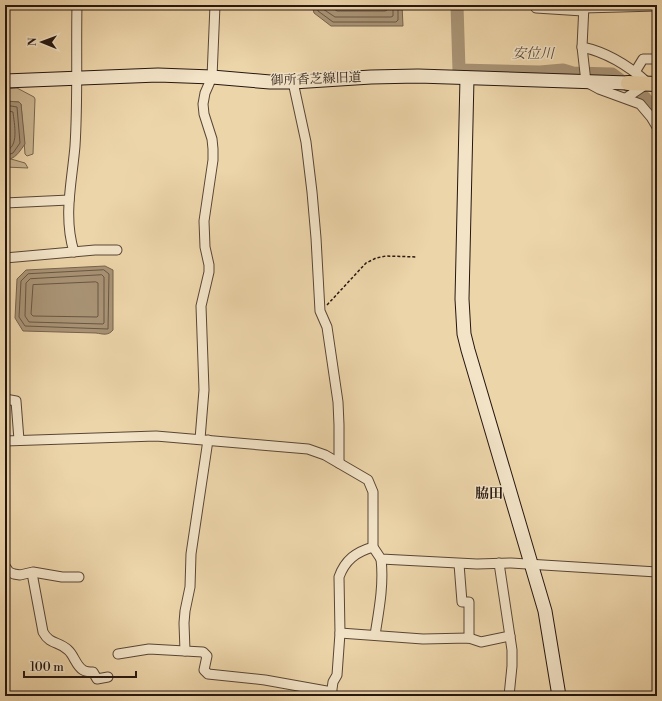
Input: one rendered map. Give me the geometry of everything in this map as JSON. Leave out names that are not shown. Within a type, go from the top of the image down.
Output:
[{"type":"street","points":[[74,252],[70,240],[68,224],[75,146],[77,5]]},
{"type":"street","points":[[185,651],[185,611],[190,588],[191,554],[204,440],[201,306],[209,272],[205,246],[204,221],[213,160],[213,149],[203,104],[205,93],[212,77],[215,5]]},
{"type":"street","points":[[536,5],[536,8],[657,6]]},
{"type":"street","points":[[583,8],[582,47],[586,80],[599,89],[638,86]]},
{"type":"street","points":[[582,47],[595,51],[623,64],[638,86]]},
{"type":"street","points":[[657,59],[643,59],[638,86],[640,104],[657,127]]},
{"type":"street","name":"御所香芝線旧道","points":[[5,81],[76,77],[158,75],[293,82],[393,76],[586,80],[638,86]]},
{"type":"street","points":[[467,78],[462,299],[464,334],[545,611],[559,696]]},
{"type":"street","points":[[293,82],[304,135],[312,192],[320,311],[327,327],[338,402],[339,463]]},
{"type":"street","points":[[5,203],[69,200]]},
{"type":"street","points":[[5,258],[95,250],[117,250]]},
{"type":"street","points":[[5,399],[16,400],[20,440]]},
{"type":"street","points":[[5,441],[140,436],[204,440],[308,449],[316,451],[339,463],[368,480],[373,492],[373,547],[381,559],[382,570],[380,604],[375,635]]},
{"type":"street","points":[[118,654],[149,649],[203,652],[207,656],[204,670],[208,674],[265,680],[332,694],[333,682],[337,675],[340,633],[339,577],[342,569],[354,554],[373,547]]},
{"type":"street","points":[[381,559],[460,564],[532,564],[657,572]]},
{"type":"street","points":[[499,563],[510,636],[512,666],[509,696]]},
{"type":"street","points":[[460,564],[462,602],[469,602],[469,638]]},
{"type":"street","points":[[5,566],[10,572],[20,575],[32,572],[62,577],[79,577]]},
{"type":"street","points":[[32,572],[43,632],[46,638],[69,650],[80,667],[83,670],[93,672],[97,680],[108,677]]},
{"type":"street","points":[[340,633],[423,639],[469,638],[481,642],[510,636]]},
{"type":"path","points":[[320,311],[366,263],[376,258],[386,256],[417,257]]},
{"type":"shaded area","points":[[17,88],[35,99],[33,154],[27,156],[25,154],[21,104],[19,102],[5,101],[5,89]]},
{"type":"shaded area","points":[[11,159],[25,163],[28,168],[5,167],[5,160]]},
{"type":"water","points":[[312,5],[402,5],[403,26],[331,26],[314,13]]},
{"type":"water","points":[[5,101],[19,102],[21,104],[25,144],[15,157],[5,160]]},
{"type":"water","points":[[105,266],[113,270],[113,330],[111,332],[105,334],[23,331],[15,318],[17,279],[26,270]]},
{"type":"waterway","name":"安位川","points":[[457,5],[459,70],[540,72],[563,70],[573,73],[612,74],[645,98],[657,113]]},
{"type":"district","name":"脇田","points":[[489,494]]}]
